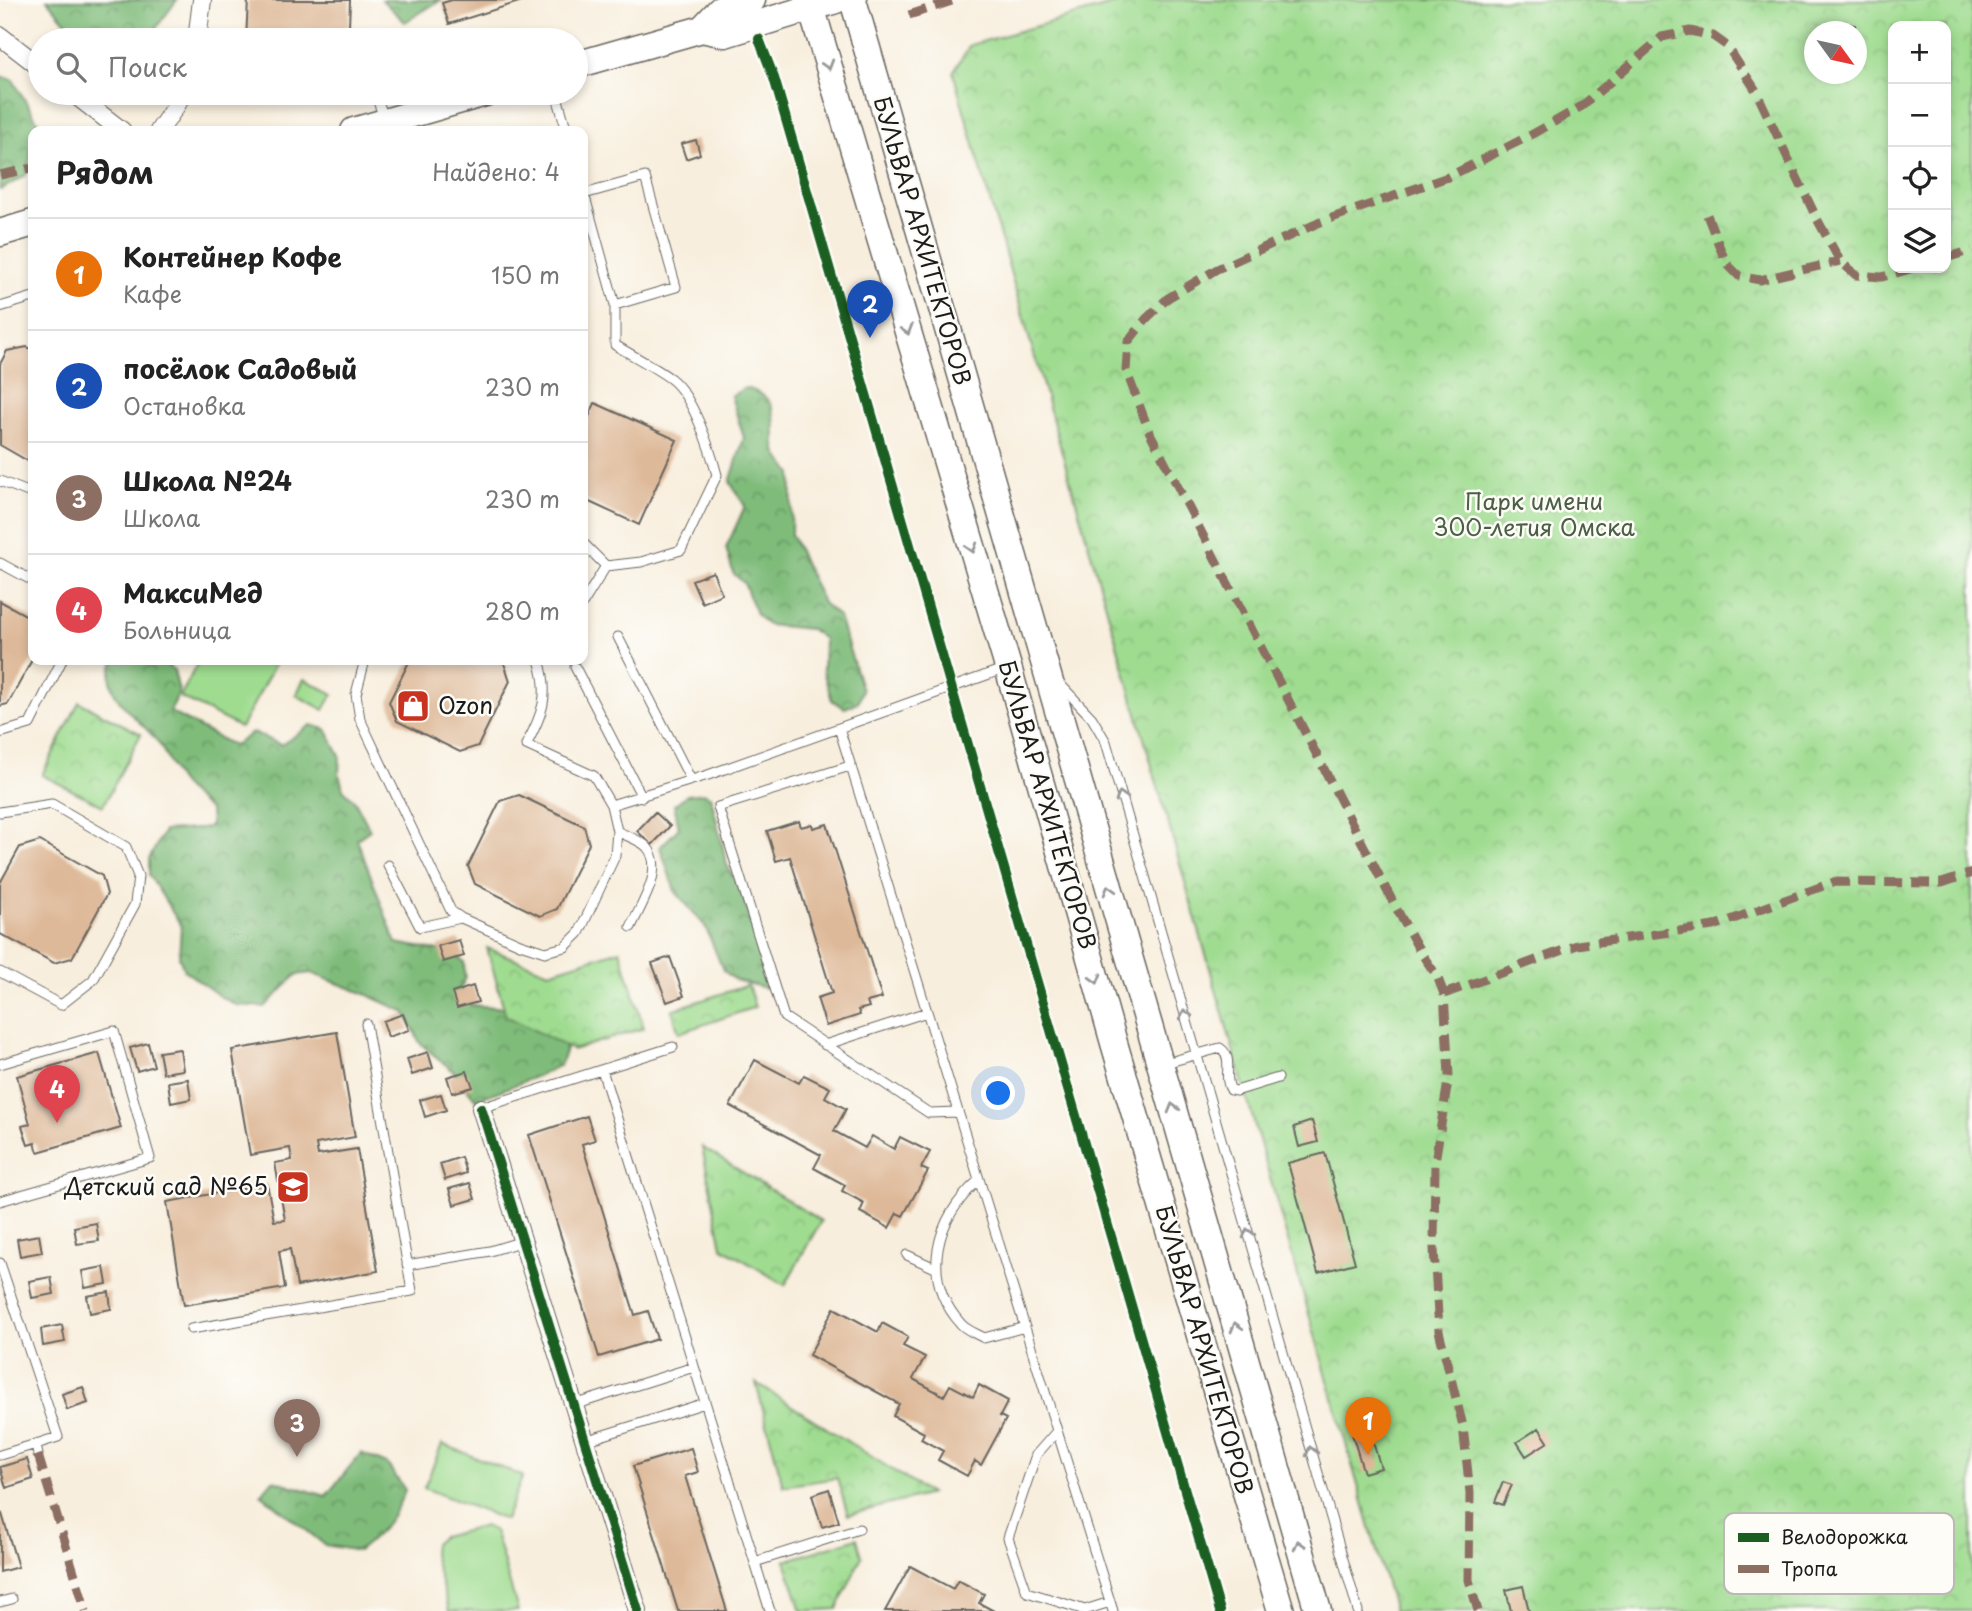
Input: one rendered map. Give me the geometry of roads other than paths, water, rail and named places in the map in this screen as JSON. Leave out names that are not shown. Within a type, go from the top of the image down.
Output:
[{"type":"main road","points":[[702,29],[720,10],[752,0]]},
{"type":"main road","name":"БУЛЬВАР АРХИТЕКТОРОВ","points":[[853,0],[1318,1611]]},
{"type":"main road","points":[[588,62],[702,29],[725,34],[819,3]]},
{"type":"main road","name":"БУЛЬВАР АРХИТЕКТОРОВ","points":[[819,3],[1281,1611]]},
{"type":"main road","points":[[374,126],[445,105]]},
{"type":"main road","points":[[0,233],[28,225]]},
{"type":"street","points":[[198,28],[202,0]]},
{"type":"street","points":[[0,36],[28,58]]},
{"type":"street","points":[[88,105],[116,126]]},
{"type":"street","points":[[162,126],[176,105]]},
{"type":"street","points":[[481,1108],[638,1611]]},
{"type":"lane","points":[[379,105],[386,123]]},
{"type":"lane","points":[[559,105],[566,126]]},
{"type":"lane","points":[[588,191],[645,177],[673,275],[676,288],[615,305]]},
{"type":"lane","points":[[588,210],[615,305],[615,345],[673,380],[709,443],[717,475],[681,550],[641,562],[606,566]]},
{"type":"lane","points":[[0,307],[28,299]]},
{"type":"lane","points":[[0,481],[28,492]]},
{"type":"lane","points":[[588,548],[606,566]]},
{"type":"lane","points":[[0,563],[28,577]]},
{"type":"lane","points":[[588,595],[606,566]]},
{"type":"lane","points":[[618,637],[691,780]]},
{"type":"lane","points":[[0,733],[30,724],[60,665]]},
{"type":"lane","points":[[364,665],[356,694],[360,719],[450,911],[520,944],[545,952],[565,947],[579,933],[615,856],[617,831],[611,805],[594,776],[526,745],[540,720],[546,690],[541,665]]},
{"type":"lane","points":[[575,667],[642,797]]},
{"type":"lane","points":[[611,805],[691,780],[1008,667]]},
{"type":"lane","points":[[1046,671],[1092,718],[1106,742],[1358,1611]]},
{"type":"lane","points":[[839,728],[1112,1607],[1085,1610],[1027,1592],[1008,1538],[1036,1455],[1057,1431]]},
{"type":"lane","points":[[850,765],[718,807],[784,1017],[929,1113],[958,1112]]},
{"type":"lane","points":[[0,812],[52,804],[126,847],[138,876],[135,904],[93,980],[61,1005],[0,972]]},
{"type":"lane","points":[[617,831],[646,846],[654,858],[653,876],[631,927]]},
{"type":"lane","points":[[388,865],[420,927],[461,918]]},
{"type":"lane","points":[[825,1045],[927,1012]]},
{"type":"lane","points":[[191,1329],[412,1291],[366,1024]]},
{"type":"lane","points":[[0,1064],[114,1031],[150,1158],[0,1201]]},
{"type":"lane","points":[[481,1108],[673,1047]]},
{"type":"lane","points":[[1160,1064],[1214,1048],[1226,1052],[1227,1086],[1231,1090],[1236,1091],[1278,1079]]},
{"type":"lane","points":[[602,1070],[770,1611]]},
{"type":"lane","points":[[979,1180],[962,1195],[943,1228],[935,1268],[942,1296],[962,1325],[984,1338],[1025,1327]]},
{"type":"lane","points":[[407,1265],[490,1251],[523,1241]]},
{"type":"lane","points":[[907,1255],[935,1268]]},
{"type":"lane","points":[[0,1263],[58,1437],[0,1455]]},
{"type":"lane","points":[[574,1405],[694,1367]]},
{"type":"lane","points":[[585,1441],[705,1403]]},
{"type":"lane","points":[[36,1444],[38,1455]]},
{"type":"lane","points":[[755,1562],[859,1529]]},
{"type":"lane","points":[[0,1602],[12,1599]]},
{"type":"place","name":"посёлок Садовый","points":[[870,338]]},
{"type":"place","name":"Ozon","points":[[413,706]]},
{"type":"place","name":"МаксиМед","points":[[57,1123]]},
{"type":"place","name":"Детский сад №65","points":[[293,1187]]},
{"type":"place","name":"Контейнер Кофе","points":[[1368,1455]]},
{"type":"place","name":"Школа №24","points":[[297,1457]]},
{"type":"park label","name":"Парк имени 300-летия Омска","points":[[1534,515]]}]
